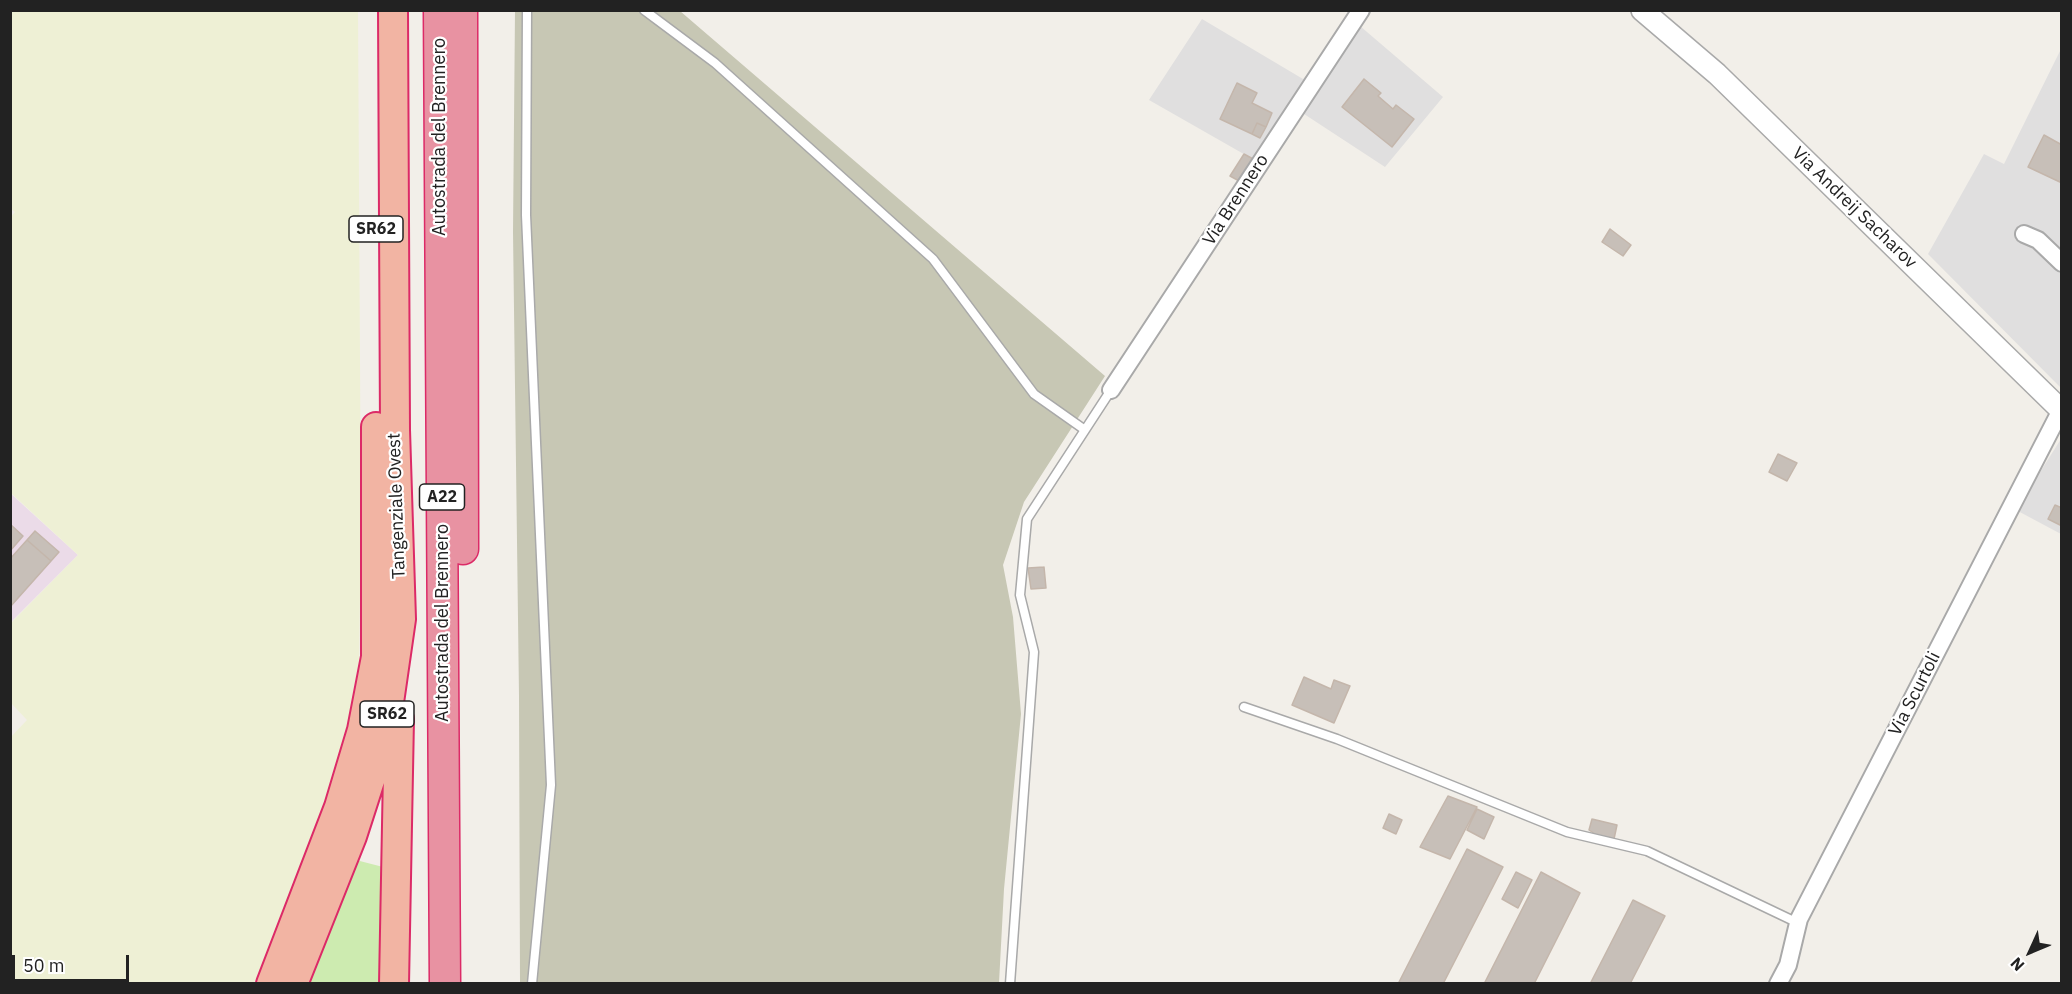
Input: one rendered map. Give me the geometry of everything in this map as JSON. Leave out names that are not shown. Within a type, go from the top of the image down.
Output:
[{"type":"highway","name":"Tangenziale Ovest","points":[[271,984],[339,807],[362,730],[376,657],[375,10]]},
{"type":"highway","name":"Tangenziale Ovest","points":[[292,984],[352,836],[384,737],[401,619],[395,430],[393,10]]},
{"type":"highway","name":"Autostrada del Brennero","points":[[439,10],[444,984]]},
{"type":"highway","name":"Autostrada del Brennero","points":[[462,10],[465,984]]},
{"type":"highway","points":[[394,984],[401,619]]},
{"type":"highway","points":[[260,984],[284,955]]},
{"type":"street","name":"Via Brennero","points":[[1111,390],[1360,10]]},
{"type":"street","name":"Via Andreij Sacharov","points":[[1642,10],[1717,74],[2061,410]]},
{"type":"street","points":[[2024,234],[2038,240],[2061,263]]},
{"type":"street","name":"Via Scurtoli","points":[[1778,984],[1788,965],[1798,923],[2061,410]]},
{"type":"lane","points":[[527,10],[526,216],[551,785],[532,984]]},
{"type":"lane","points":[[644,10],[715,63],[933,259],[1034,394],[1085,430]]},
{"type":"lane","points":[[1010,984],[1034,652],[1020,595],[1027,519],[1111,390]]},
{"type":"lane","points":[[1244,707],[1337,739],[1567,832],[1647,851],[1798,923]]},
{"type":"shaded area","points":[[11,11],[358,11],[361,534],[359,661],[348,721],[330,793],[318,819],[286,911],[254,983],[11,983],[10,738],[27,720],[11,703],[11,623],[78,555],[11,493],[10,218],[15,212],[10,208]]},
{"type":"shaded area","points":[[515,11],[680,11],[1105,376],[1024,502],[1003,565],[1013,617],[1021,714],[1004,889],[999,983],[520,983],[513,232]]},
{"type":"shaded area","points":[[1202,19],[1303,79],[1360,26],[1443,97],[1385,167],[1301,112],[1256,161],[1149,100]]},
{"type":"shaded area","points":[[2061,49],[2061,388],[1928,254],[1984,154],[2004,164]]},
{"type":"shaded area","points":[[2061,439],[2061,534],[2016,510]]},
{"type":"shaded area","points":[[10,493],[78,555],[11,622],[10,622]]},
{"type":"green space","points":[[356,860],[383,867],[382,983],[304,984]]},
{"type":"building","points":[[1364,79],[1381,93],[1378,96],[1393,109],[1396,105],[1414,119],[1392,147],[1342,107]]},
{"type":"building","points":[[1237,83],[1257,93],[1252,103],[1272,113],[1266,127],[1257,123],[1252,134],[1220,119]]},
{"type":"building","points":[[1257,123],[1266,127],[1260,138],[1252,134]]},
{"type":"building","points":[[2044,135],[2062,145],[2062,183],[2028,167]]},
{"type":"building","points":[[1244,154],[1255,160],[1241,182],[1230,176]]},
{"type":"building","points":[[1610,229],[1631,245],[1623,256],[1602,242]]},
{"type":"building","points":[[1778,454],[1797,463],[1787,481],[1769,472]]},
{"type":"building","points":[[2055,505],[2062,508],[2062,526],[2048,519]]},
{"type":"building","points":[[10,524],[23,536],[10,551]]},
{"type":"building","points":[[35,531],[59,552],[51,561],[27,540]]},
{"type":"building","points":[[27,540],[51,561],[10,607],[10,559]]},
{"type":"building","points":[[1044,567],[1046,588],[1031,589],[1028,568]]},
{"type":"building","points":[[1304,677],[1331,689],[1334,680],[1350,686],[1334,723],[1292,705]]},
{"type":"building","points":[[1448,796],[1477,807],[1450,859],[1420,847]]},
{"type":"building","points":[[1477,809],[1494,817],[1484,839],[1467,830]]},
{"type":"building","points":[[1389,814],[1402,820],[1396,834],[1383,828]]},
{"type":"building","points":[[1592,819],[1617,825],[1614,839],[1598,836],[1589,830]]},
{"type":"building","points":[[1467,849],[1503,867],[1443,984],[1398,984]]},
{"type":"building","points":[[1516,872],[1532,880],[1518,908],[1502,899]]},
{"type":"building","points":[[1541,872],[1580,893],[1534,984],[1484,984]]},
{"type":"building","points":[[1633,900],[1665,916],[1630,984],[1590,984]]}]
